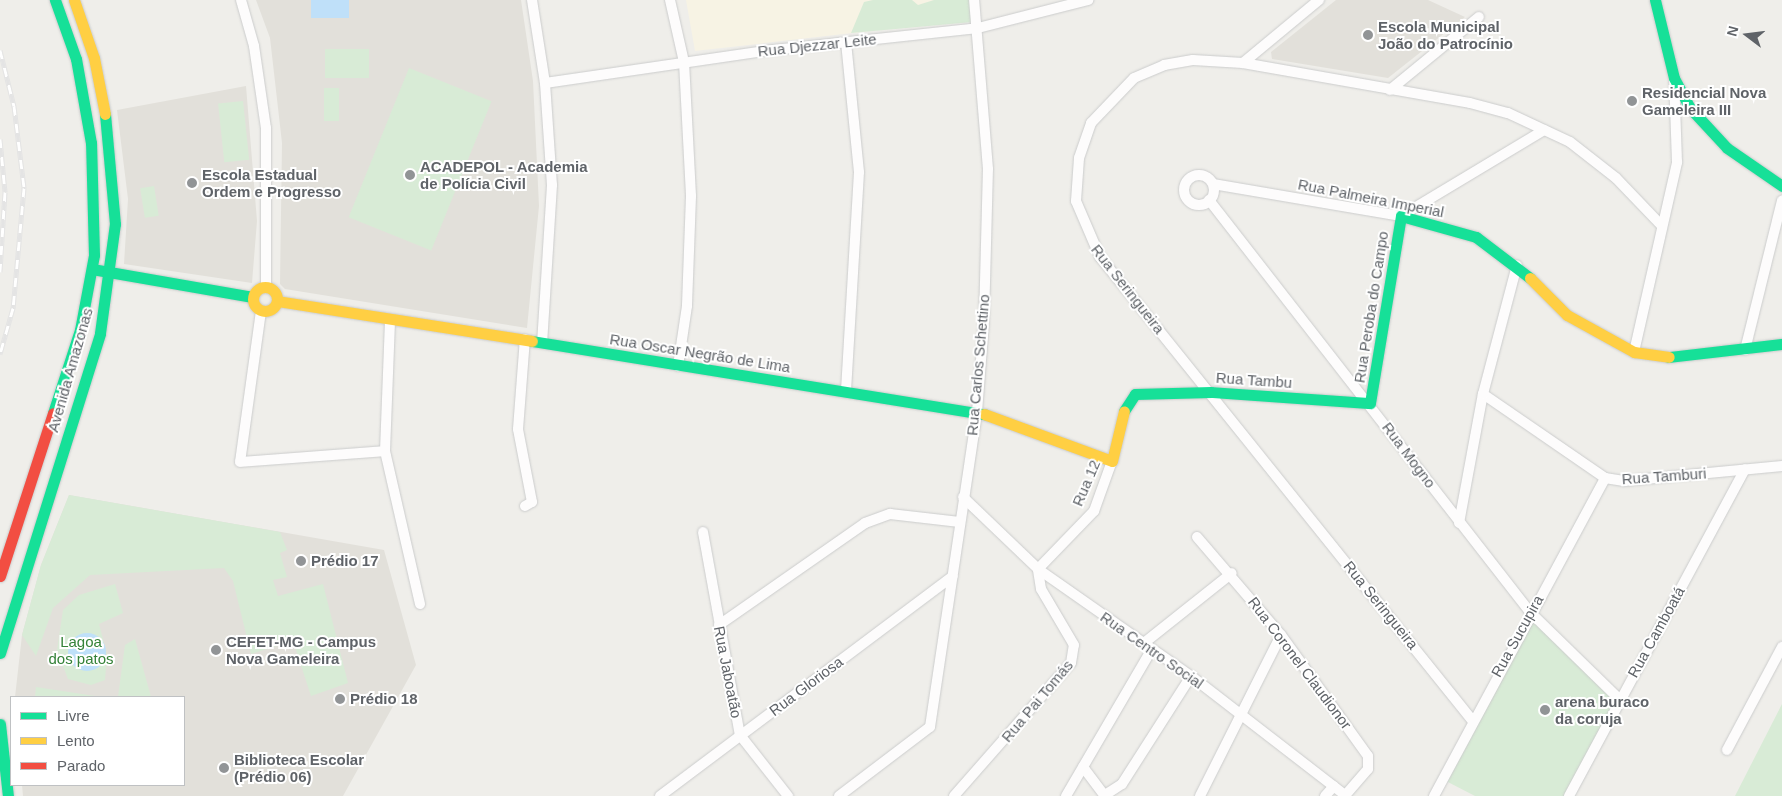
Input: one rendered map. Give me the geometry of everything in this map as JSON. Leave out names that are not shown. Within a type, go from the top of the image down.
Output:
[{"type":"street","name":"Avenida Amazonas","points":[[0,576],[80,330],[92,269],[91,143],[76,59],[54,0]]},
{"type":"street","name":"Avenida Amazonas","points":[[0,653],[100,333],[110,272],[115,224],[110,140],[94,58],[74,0]]},
{"type":"street","points":[[241,0],[254,46],[266,128],[266,287]]},
{"type":"street","points":[[532,0],[545,82],[552,185],[542,342]]},
{"type":"street","points":[[670,0],[684,62],[691,196],[687,306],[678,366]]},
{"type":"street","name":"Rua Carlos Schettino","points":[[838,796],[930,727],[977,412],[988,169],[978,28],[974,0]]},
{"type":"street","name":"Rua Djezzar Leite","points":[[545,82],[684,62],[978,28],[1088,0]]},
{"type":"street","points":[[1243,63],[1319,0]]},
{"type":"street","points":[[1634,352],[1679,144],[1674,78],[1655,0]]},
{"type":"street","points":[[1390,90],[1479,17]]},
{"type":"street","points":[[846,42],[859,172],[846,391]]},
{"type":"street","name":"Rua Seringueira","points":[[1472,720],[1211,392],[1100,257],[1076,201],[1079,158],[1091,123],[1134,78],[1164,65],[1193,60],[1243,63],[1508,112],[1594,158],[1662,226]]},
{"type":"street","points":[[1674,78],[1690,108],[1709,132],[1782,186]]},
{"type":"street","points":[[1401,216],[1544,130]]},
{"type":"street","points":[[1197,175],[1213,184],[1209,200],[1195,204],[1185,189],[1197,175]]},
{"type":"street","name":"Rua Palmeira Imperial","points":[[1213,184],[1401,216],[1476,237],[1518,265],[1567,316],[1634,352],[1666,357],[1745,350],[1782,344]]},
{"type":"street","name":"Rua Mogno","points":[[1209,200],[1370,403],[1459,523],[1530,612],[1619,699]]},
{"type":"street","points":[[1745,350],[1782,202]]},
{"type":"street","name":"Rua Peroba do Campo","points":[[1370,403],[1401,216]]},
{"type":"street","points":[[1459,523],[1483,394],[1518,265]]},
{"type":"street","points":[[92,269],[253,297],[262,311],[240,462],[385,451]]},
{"type":"street","points":[[253,297],[266,287]]},
{"type":"street","points":[[262,311],[270,310],[277,301],[273,290],[266,287]]},
{"type":"street","name":"Rua Oscar Negrão de Lima","points":[[277,301],[390,321],[525,339],[678,366],[977,412],[1112,461]]},
{"type":"street","points":[[390,321],[385,451],[420,604]]},
{"type":"street","points":[[524,506],[532,502],[518,429],[525,339]]},
{"type":"street","name":"Rua Tambu","points":[[1135,394],[1211,392],[1370,403]]},
{"type":"street","name":"Rua 12","points":[[1038,569],[1094,511],[1112,461],[1126,404],[1135,394]]},
{"type":"street","name":"Rua Tamburi","points":[[1483,394],[1605,478],[1624,481],[1782,466]]},
{"type":"street","name":"Rua Camboatá","points":[[1569,796],[1619,699],[1745,469]]},
{"type":"street","name":"Rua Sucupira","points":[[1434,796],[1530,612],[1605,478]]},
{"type":"street","name":"Rua Centro Social","points":[[963,497],[1038,569],[1190,676],[1346,796]]},
{"type":"street","points":[[720,625],[865,523],[890,514],[960,522]]},
{"type":"street","name":"Rua Jaboatão","points":[[703,532],[740,735],[788,796]]},
{"type":"street","name":"Rua Coronel Claudionor","points":[[1197,537],[1232,573],[1281,635],[1368,756],[1368,769],[1346,796]]},
{"type":"street","name":"Rua Pai Tomás","points":[[954,796],[1075,654],[1040,589],[1038,569]]},
{"type":"street","points":[[1066,796],[1148,646],[1232,573]]},
{"type":"street","name":"Rua Gloriosa","points":[[660,796],[953,576]]},
{"type":"street","points":[[1200,796],[1281,635]]},
{"type":"street","points":[[1726,750],[1782,648]]},
{"type":"street","points":[[1082,767],[1105,796],[1122,784],[1190,676]]},
{"type":"street","points":[[0,724],[8,796]]},
{"type":"street","points":[[1325,796],[1334,786]]},
{"type":"shaded area","name":"ACADEPOL - Academia de Polícia Civil","points":[[256,0],[521,0],[533,81],[539,206],[527,328],[285,289],[280,284],[282,143],[270,38]]},
{"type":"shaded area","points":[[686,0],[965,0],[967,20],[695,51]]},
{"type":"shaded area","name":"Escola Municipal João do Patrocínio","points":[[1336,0],[1428,0],[1465,17],[1388,78],[1272,59],[1271,52]]},
{"type":"shaded area","name":"Escola Estadual Ordem e Progresso","points":[[246,86],[257,221],[252,283],[124,264],[128,199],[117,110]]},
{"type":"shaded area","name":"CEFET-MG - Campus Nova Gameleira","points":[[69,495],[384,550],[416,665],[343,796],[23,796],[22,786],[185,786],[185,696],[15,696],[22,635],[41,565]]},
{"type":"green space","points":[[873,0],[912,0],[918,5],[934,0],[970,0],[972,22],[851,33],[864,2]]},
{"type":"green space","points":[[325,49],[369,49],[369,78],[325,78]]},
{"type":"green space","points":[[409,68],[492,101],[431,251],[349,217]]},
{"type":"green space","points":[[324,88],[339,88],[339,121],[324,121]]},
{"type":"green space","points":[[243,101],[249,160],[224,162],[218,104]]},
{"type":"green space","points":[[154,186],[159,216],[145,218],[140,188]]},
{"type":"green space","points":[[69,495],[280,532],[287,550],[280,553],[287,577],[273,580],[278,596],[323,584],[348,683],[311,696],[293,641],[251,654],[233,581],[224,568],[90,575],[53,608],[36,656],[22,635],[41,565]]},
{"type":"green space","name":"Lagoa dos patos","points":[[115,584],[123,613],[99,624],[107,655],[105,680],[91,685],[68,679],[57,650],[63,610],[79,595]]},
{"type":"green space","name":"arena buraco da coruja","points":[[1530,614],[1617,700],[1568,796],[1475,796],[1444,780]]},
{"type":"green space","points":[[135,639],[151,696],[118,696],[125,645]]},
{"type":"green space","points":[[36,687],[95,696],[35,696]]},
{"type":"green space","points":[[1782,704],[1782,796],[1735,796]]},
{"type":"water","points":[[311,0],[349,0],[349,18],[311,18]]},
{"type":"water","points":[[87,633],[101,638],[106,652],[101,666],[87,671],[73,666],[68,652],[73,638]]},
{"type":"railway","points":[[0,50],[14,106],[24,188],[13,308],[0,354]]},
{"type":"railway","points":[[0,139],[5,192],[0,272]]},
{"type":"traffic: fast","points":[[53,413],[80,330],[94,255],[91,143],[76,59],[55,0]]},
{"type":"traffic: fast","points":[[1655,0],[1674,78],[1690,108],[1727,148],[1782,186]]},
{"type":"traffic: fast","points":[[0,653],[100,333],[115,224],[105,114]]},
{"type":"traffic: fast","points":[[1124,411],[1135,394],[1211,392],[1370,403],[1401,216],[1476,237],[1530,278]]},
{"type":"traffic: fast","points":[[92,269],[253,297]]},
{"type":"traffic: fast","points":[[532,341],[984,414]]},
{"type":"traffic: fast","points":[[1669,357],[1782,344]]},
{"type":"traffic: fast","points":[[0,724],[8,796]]},
{"type":"traffic: slow","points":[[74,0],[94,58],[105,114]]},
{"type":"traffic: slow","points":[[1530,278],[1567,315],[1634,352],[1669,357]]},
{"type":"traffic: slow","points":[[265,287],[274,290],[277,299],[274,308],[265,311],[256,308],[253,299],[256,290],[265,287]]},
{"type":"traffic: slow","points":[[277,301],[532,341]]},
{"type":"traffic: slow","points":[[984,414],[1112,461],[1124,411]]},
{"type":"traffic: jam","points":[[0,576],[53,413]]},
{"type":"place","name":"Escola Municipal João do Patrocínio","points":[[1368,35]]},
{"type":"place","name":"Residencial Nova Gameleira III","points":[[1632,101]]},
{"type":"place","name":"ACADEPOL - Academia de Polícia Civil","points":[[410,175]]},
{"type":"place","name":"Escola Estadual Ordem e Progresso","points":[[192,183]]},
{"type":"place","name":"Prédio 17","points":[[301,561]]},
{"type":"place","name":"CEFET-MG - Campus Nova Gameleira","points":[[216,650]]},
{"type":"place","name":"Prédio 18","points":[[340,699]]},
{"type":"place","name":"arena buraco da coruja","points":[[1545,710]]},
{"type":"place","name":"Biblioteca Escolar (Prédio 06)","points":[[224,768]]}]
